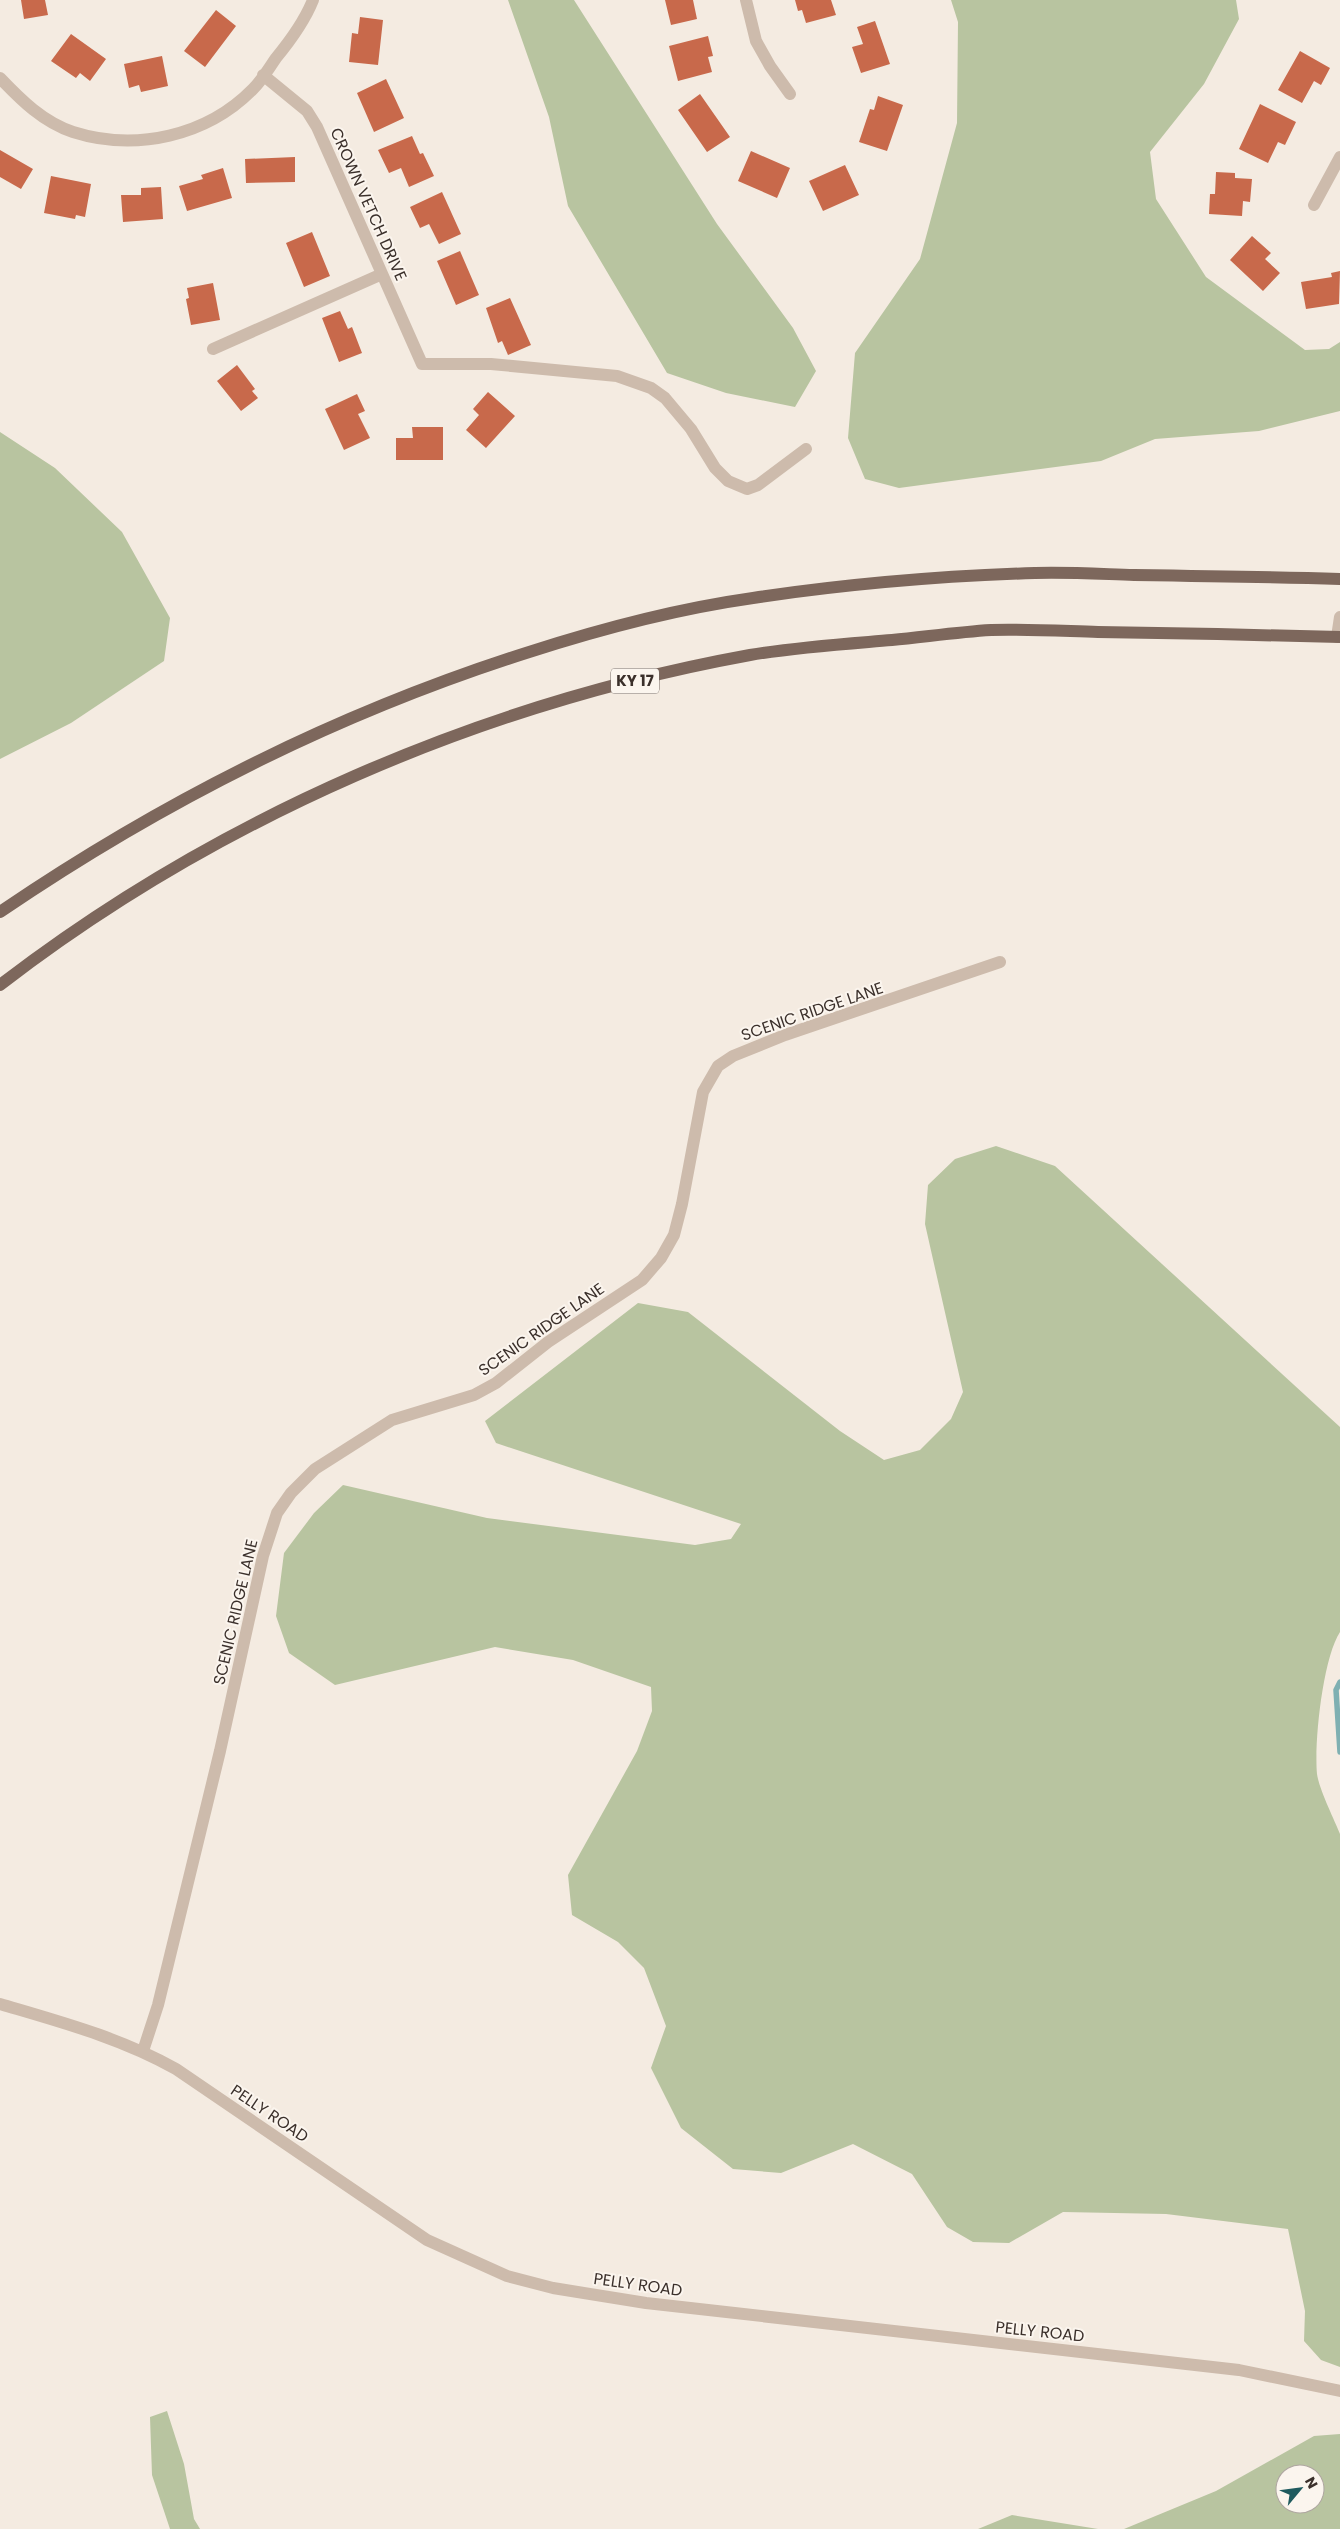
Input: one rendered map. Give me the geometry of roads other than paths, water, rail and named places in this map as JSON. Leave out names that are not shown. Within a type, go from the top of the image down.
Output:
[{"type":"main road","points":[[0,912],[114,838],[182,799],[278,750],[372,708],[476,669],[652,616],[750,598],[868,584],[1036,573],[1340,579]]},
{"type":"main road","name":"KY 17","points":[[0,985],[40,954],[108,908],[188,860],[315,794],[410,753],[500,719],[664,673],[752,655],[990,630],[1338,637]]},
{"type":"street","points":[[0,78],[24,103],[45,118],[73,132],[106,138],[140,141],[172,136],[201,126],[225,112],[246,94],[263,76],[286,45],[313,0]]},
{"type":"street","points":[[746,0],[756,41],[770,66],[790,94]]},
{"type":"street","name":"CROWN VETCH DRIVE","points":[[263,76],[307,111],[422,364],[491,364],[617,376],[652,388],[665,398],[691,429],[716,468],[728,481],[747,489],[758,485],[806,449]]},
{"type":"street","points":[[1314,205],[1340,157]]},
{"type":"street","points":[[213,349],[382,274]]},
{"type":"street","points":[[1338,637],[1340,617]]},
{"type":"street","name":"SCENIC RIDGE LANE","points":[[143,2050],[158,2005],[218,1760],[264,1551],[277,1513],[290,1493],[315,1469],[392,1420],[474,1395],[496,1383],[548,1342],[642,1280],[661,1258],[674,1234],[682,1204],[703,1092],[718,1066],[733,1056],[785,1035],[1000,962]]},
{"type":"street","name":"PELLY ROAD","points":[[0,2004],[143,2050],[176,2068],[427,2240],[499,2272],[526,2281],[553,2288],[646,2303],[1238,2370],[1340,2390]]},
{"type":"waterway","points":[[1340,1682],[1336,1690],[1340,1752]]}]
